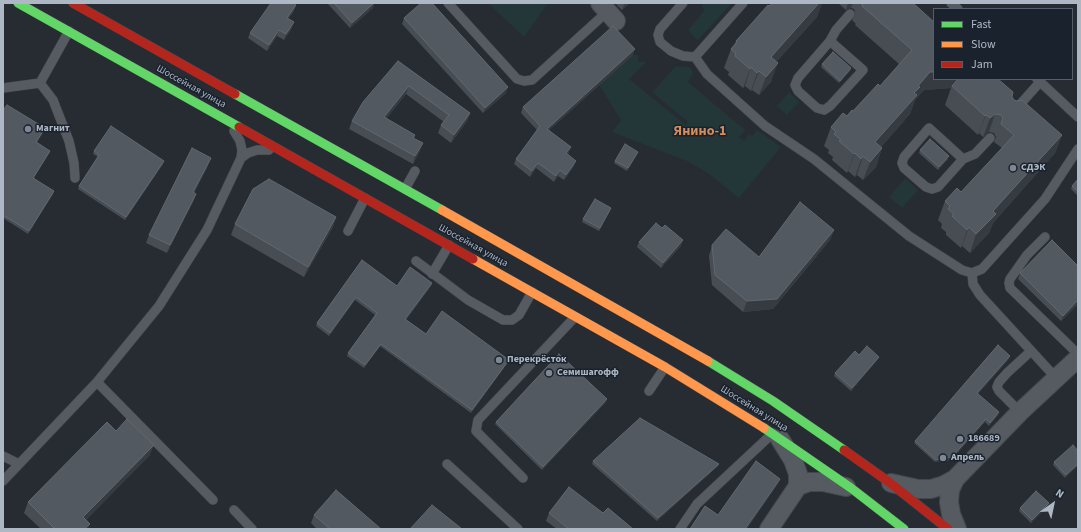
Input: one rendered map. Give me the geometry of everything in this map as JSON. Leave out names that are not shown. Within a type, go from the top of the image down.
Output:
[{"type":"main road","name":"Шоссейная улица","points":[[18,3],[280,149],[665,367],[776,435],[851,488],[904,529]]},
{"type":"main road","name":"Шоссейная улица","points":[[73,3],[690,350],[779,405],[842,448],[889,482],[948,529]]},
{"type":"street","points":[[889,482],[918,489],[931,489],[944,485],[955,479],[1020,412],[1078,358]]},
{"type":"street","points":[[769,529],[798,486],[798,474],[793,460],[776,435]]},
{"type":"street","points":[[955,479],[950,490],[949,502],[951,514],[957,529]]},
{"type":"street","points":[[798,486],[809,482],[823,482],[851,488]]},
{"type":"lane","points":[[448,3],[517,79],[524,81],[532,80],[608,12]]},
{"type":"lane","points":[[683,3],[660,29],[658,35],[660,42],[671,51],[682,56],[695,57]]},
{"type":"lane","points":[[695,57],[743,3]]},
{"type":"lane","points":[[830,41],[863,70],[830,106],[824,110],[817,108],[798,91],[795,85],[798,78],[830,41],[836,30],[850,14]]},
{"type":"lane","points":[[40,83],[69,31]]},
{"type":"lane","points":[[695,57],[707,74],[765,126],[814,159],[909,236],[962,270],[972,273],[982,269],[1045,199],[1078,149]]},
{"type":"lane","points":[[1011,114],[1038,80],[1078,117]]},
{"type":"lane","points":[[3,88],[40,83]]},
{"type":"lane","points":[[40,83],[53,100],[69,141],[74,163],[75,178]]},
{"type":"lane","points":[[3,480],[97,382],[159,306],[206,230],[241,158],[242,150],[240,141],[228,121]]},
{"type":"lane","points":[[963,159],[929,128],[904,157],[902,163],[904,168],[926,187],[932,189],[938,187],[963,159],[975,154],[990,138]]},
{"type":"lane","points":[[241,158],[248,153],[257,150],[280,149]]},
{"type":"lane","points":[[405,190],[415,172]]},
{"type":"lane","points":[[348,231],[365,198]]},
{"type":"lane","points":[[1045,237],[1027,255],[1010,279],[1010,288],[1078,354]]},
{"type":"lane","points":[[432,274],[449,245]]},
{"type":"lane","points":[[416,262],[468,300],[503,320],[512,320],[519,315],[532,292]]},
{"type":"lane","points":[[972,273],[974,284],[980,295],[1057,379]]},
{"type":"lane","points":[[523,478],[476,431],[478,420],[565,329],[575,316]]},
{"type":"lane","points":[[1020,412],[999,391],[997,387],[999,382],[1007,373],[1031,351]]},
{"type":"lane","points":[[649,391],[665,367]]},
{"type":"lane","points":[[97,382],[213,500]]},
{"type":"lane","points":[[680,529],[697,504],[776,435]]},
{"type":"lane","points":[[3,456],[19,464]]},
{"type":"lane","points":[[448,464],[518,529]]},
{"type":"lane","points":[[234,510],[252,529]]},
{"type":"shaded area","points":[[488,3],[548,3],[524,37]]},
{"type":"shaded area","points":[[701,3],[732,3],[697,40],[688,30],[704,11]]},
{"type":"shaded area","points":[[633,55],[638,55],[638,62],[646,62],[629,79],[686,125],[688,122],[652,92],[677,66],[689,67],[692,70],[693,73],[688,82],[745,130],[739,137],[744,141],[749,134],[752,136],[757,130],[781,147],[739,198],[708,173],[687,161],[612,132],[621,120],[599,85]]},
{"type":"shaded area","points":[[789,92],[799,102],[787,115],[777,106]]},
{"type":"shaded area","points":[[905,178],[918,190],[902,208],[889,197]]},
{"type":"building","points":[[271,3],[292,3],[296,5],[287,18],[294,22],[286,34],[279,30],[269,45],[250,33]]},
{"type":"building","points":[[334,3],[374,3],[352,23]]},
{"type":"building","points":[[421,3],[432,3],[508,87],[485,108],[404,18]]},
{"type":"building","points":[[772,3],[819,3],[771,57],[778,63],[766,77],[759,71],[757,73],[751,67],[750,69],[735,56],[736,54],[731,49],[737,42],[736,41],[768,5],[769,6]]},
{"type":"building","points":[[860,3],[913,3],[933,21],[933,72],[930,72],[918,86],[920,87],[914,93],[917,95],[875,142],[882,148],[870,162],[863,156],[861,159],[839,141],[841,140],[834,134],[836,132],[831,127],[843,113],[847,116],[878,84],[880,86],[912,50],[862,6],[863,5]]},
{"type":"building","points":[[613,26],[635,49],[547,129],[571,147],[566,153],[576,161],[566,175],[560,170],[556,176],[538,163],[532,171],[516,159],[540,126],[523,107]]},
{"type":"building","points":[[833,52],[851,68],[840,81],[822,64]]},
{"type":"building","points":[[398,61],[470,113],[454,135],[441,125],[449,115],[409,86],[384,117],[415,135],[413,138],[423,143],[415,156],[352,121],[363,102]]},
{"type":"building","points":[[957,80],[999,80],[1013,92],[1012,97],[1014,100],[1022,100],[1062,135],[993,211],[996,214],[976,234],[969,227],[967,230],[952,216],[954,214],[948,209],[950,206],[945,201],[957,188],[961,192],[1014,135],[1001,124],[1003,118],[1001,115],[995,114],[990,118],[986,115],[985,116],[952,86]]},
{"type":"building","points":[[7,105],[45,128],[36,142],[50,151],[33,178],[54,191],[29,231],[3,215],[3,110]]},
{"type":"building","points":[[111,126],[164,161],[126,217],[79,186],[99,155],[94,151]]},
{"type":"building","points":[[930,139],[949,156],[939,167],[920,150]]},
{"type":"building","points":[[625,144],[638,152],[628,168],[615,161]]},
{"type":"building","points":[[192,148],[211,158],[193,192],[196,194],[170,245],[149,235]]},
{"type":"building","points":[[269,179],[336,217],[308,267],[235,224],[253,189]]},
{"type":"building","points":[[1078,179],[1078,192],[1072,186]]},
{"type":"building","points":[[595,199],[611,208],[600,228],[583,219]]},
{"type":"building","points":[[800,202],[834,230],[777,299],[747,301],[715,275],[712,245],[726,229],[759,257]]},
{"type":"building","points":[[656,223],[662,228],[665,225],[683,240],[663,263],[639,242]]},
{"type":"building","points":[[1052,240],[1078,266],[1078,300],[1063,316],[1020,273]]},
{"type":"building","points":[[362,260],[397,286],[410,267],[432,283],[405,319],[426,334],[442,311],[509,360],[472,410],[381,344],[365,365],[348,353],[377,313],[356,297],[330,333],[317,323]]},
{"type":"building","points":[[998,345],[1010,356],[977,393],[999,412],[990,423],[986,419],[952,457],[936,460],[915,441]]},
{"type":"building","points":[[867,346],[879,357],[852,388],[835,373],[855,351],[859,355]]},
{"type":"building","points":[[559,354],[607,399],[543,467],[496,422]]},
{"type":"building","points":[[640,418],[719,464],[658,518],[593,461]]},
{"type":"building","points":[[127,419],[154,445],[83,517],[90,524],[84,529],[55,529],[28,502],[107,422],[116,431]]},
{"type":"building","points":[[1073,445],[1078,451],[1078,464],[1066,475],[1054,462]]},
{"type":"building","points":[[756,461],[780,479],[745,529],[690,529],[705,506],[718,515]]},
{"type":"building","points":[[569,487],[603,513],[608,508],[633,529],[569,529],[549,513]]},
{"type":"building","points":[[336,490],[381,529],[330,529],[314,515]]},
{"type":"building","points":[[1036,491],[1049,503],[1032,520],[1020,508]]},
{"type":"building","points":[[432,505],[462,529],[410,529]]},
{"type":"traffic: fast","points":[[18,3],[239,127]]},
{"type":"traffic: fast","points":[[235,94],[442,210]]},
{"type":"traffic: fast","points":[[708,361],[773,401],[844,450]]},
{"type":"traffic: fast","points":[[764,428],[851,488],[904,529]]},
{"type":"traffic: slow","points":[[442,210],[708,361]]},
{"type":"traffic: slow","points":[[473,259],[665,367],[764,428]]},
{"type":"traffic: jam","points":[[73,3],[235,94]]},
{"type":"traffic: jam","points":[[239,127],[473,259]]},
{"type":"traffic: jam","points":[[844,450],[889,482],[948,529]]},
{"type":"place","name":"Магнит","points":[[28,129]]},
{"type":"place","name":"СДЭК","points":[[1013,168]]},
{"type":"place","name":"Перекрёсток","points":[[499,360]]},
{"type":"place","name":"Семишагофф","points":[[549,373]]},
{"type":"place","name":"186689","points":[[960,439]]},
{"type":"place","name":"Апрель","points":[[943,458]]},
{"type":"district","name":"Янино-1","points":[[700,132]]}]
